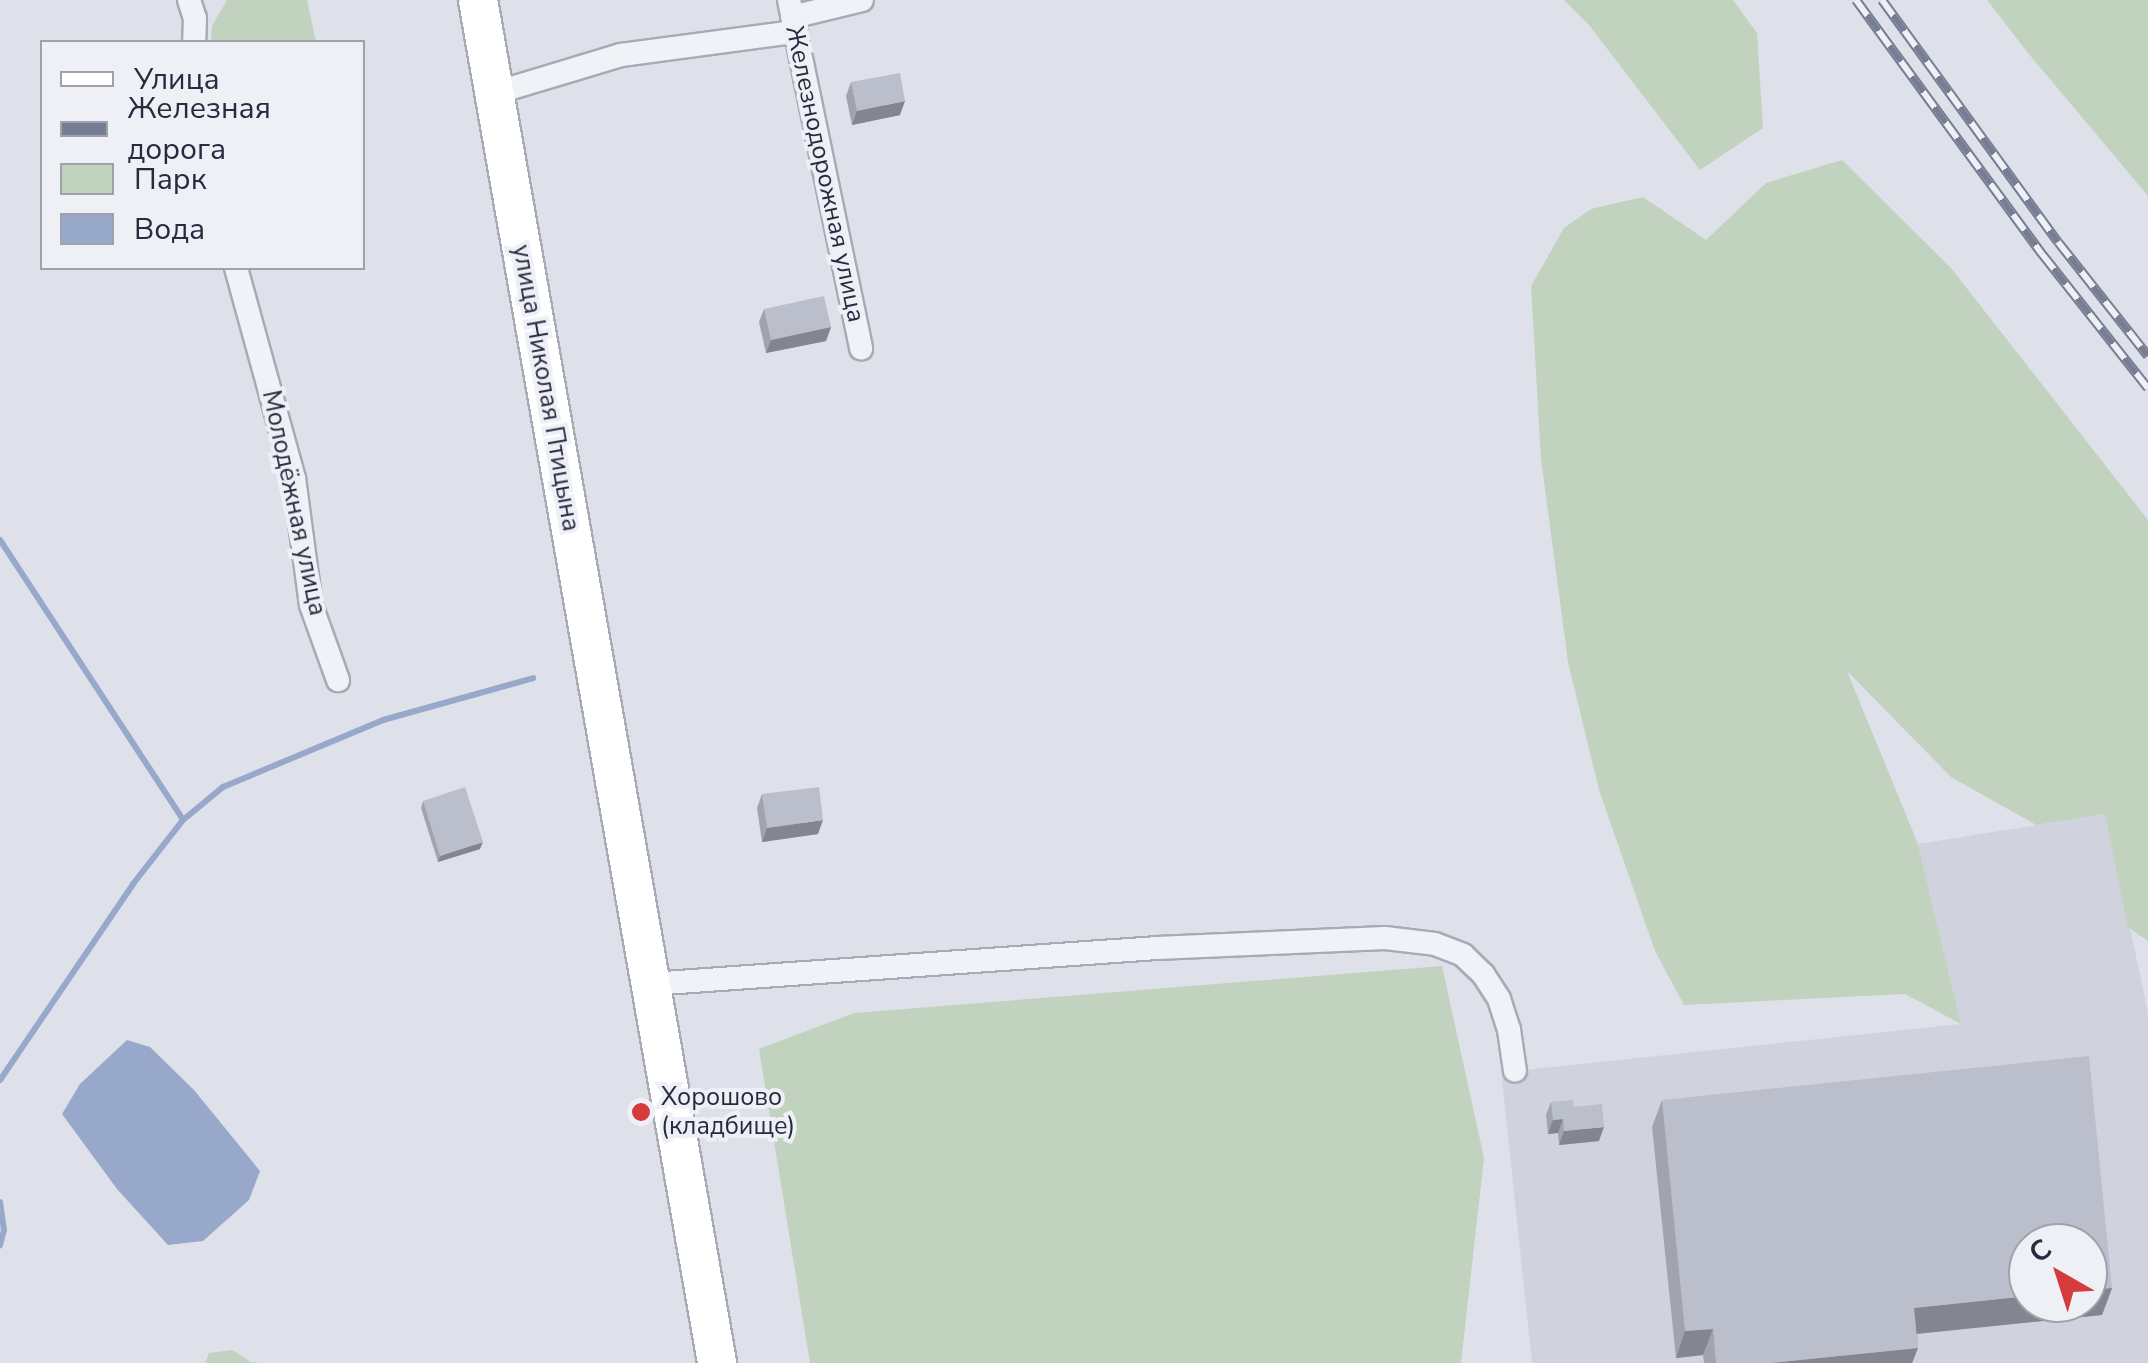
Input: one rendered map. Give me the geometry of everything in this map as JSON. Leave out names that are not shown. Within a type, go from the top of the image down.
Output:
[{"type":"main road","name":"улица Николая Птицына","points":[[478,0],[717,1363]]},
{"type":"street","points":[[189,0],[195,18],[194,40]]},
{"type":"street","points":[[495,93],[621,55],[862,0]]},
{"type":"street","name":"Железнодорожная улица","points":[[792,16],[861,348]]},
{"type":"street","name":"Молодёжная улица","points":[[237,270],[294,478],[312,605],[338,680]]},
{"type":"street","points":[[650,984],[1175,946],[1385,938],[1436,944],[1463,955],[1483,974],[1499,999],[1510,1030],[1514,1071]]},
{"type":"shaded area","points":[[2106,814],[2148,1013],[2148,1363],[1532,1363],[1502,1079],[1515,1071],[1961,1024],[1918,844]]},
{"type":"green space","points":[[227,0],[307,0],[316,40],[211,40],[212,26]]},
{"type":"green space","points":[[1564,0],[1733,0],[1757,33],[1763,128],[1700,170],[1589,25]]},
{"type":"green space","points":[[1987,0],[2148,0],[2148,196],[2028,53]]},
{"type":"green space","points":[[1842,160],[1951,268],[2148,520],[2148,941],[2128,927],[2105,814],[2036,825],[1951,777],[1847,671],[1918,844],[1961,1024],[1905,994],[1684,1005],[1655,951],[1599,790],[1568,662],[1541,459],[1531,286],[1564,228],[1591,209],[1643,197],[1706,240],[1766,183]]},
{"type":"green space","points":[[1442,966],[1484,1158],[1461,1363],[810,1363],[759,1049],[854,1013]]},
{"type":"green space","points":[[232,1350],[251,1362],[262,1363],[205,1363],[209,1353]]},
{"type":"water","points":[[127,1040],[150,1047],[194,1090],[260,1171],[249,1200],[203,1241],[168,1245],[117,1189],[62,1114],[80,1084]]},
{"type":"building","points":[[900,73],[905,101],[857,111],[851,82]]},
{"type":"building","points":[[824,296],[831,327],[771,340],[764,309]]},
{"type":"building","points":[[465,787],[483,842],[440,856],[423,801]]},
{"type":"building","points":[[819,787],[823,820],[767,828],[762,794]]},
{"type":"building","points":[[2089,1056],[2106,1223],[2008,1223],[2008,1298],[1914,1308],[1918,1348],[1770,1363],[1716,1363],[1713,1329],[1685,1331],[1662,1100]]},
{"type":"building","points":[[1573,1100],[1574,1107],[1602,1104],[1604,1127],[1564,1131],[1563,1119],[1553,1120],[1551,1102]]},
{"type":"building","points":[[2108,1248],[2112,1288],[2108,1288]]},
{"type":"waterway","points":[[0,540],[183,820]]},
{"type":"waterway","points":[[0,1080],[133,884],[183,820],[223,787],[383,720],[533,678]]},
{"type":"waterway","points":[[0,1202],[4,1230],[0,1245]]},
{"type":"railway","points":[[1856,0],[2042,254],[2148,388]]},
{"type":"railway","points":[[1882,0],[2058,242],[2148,356]]},
{"type":"place","name":"Хорошово (кладбище)","points":[[641,1112]]}]
